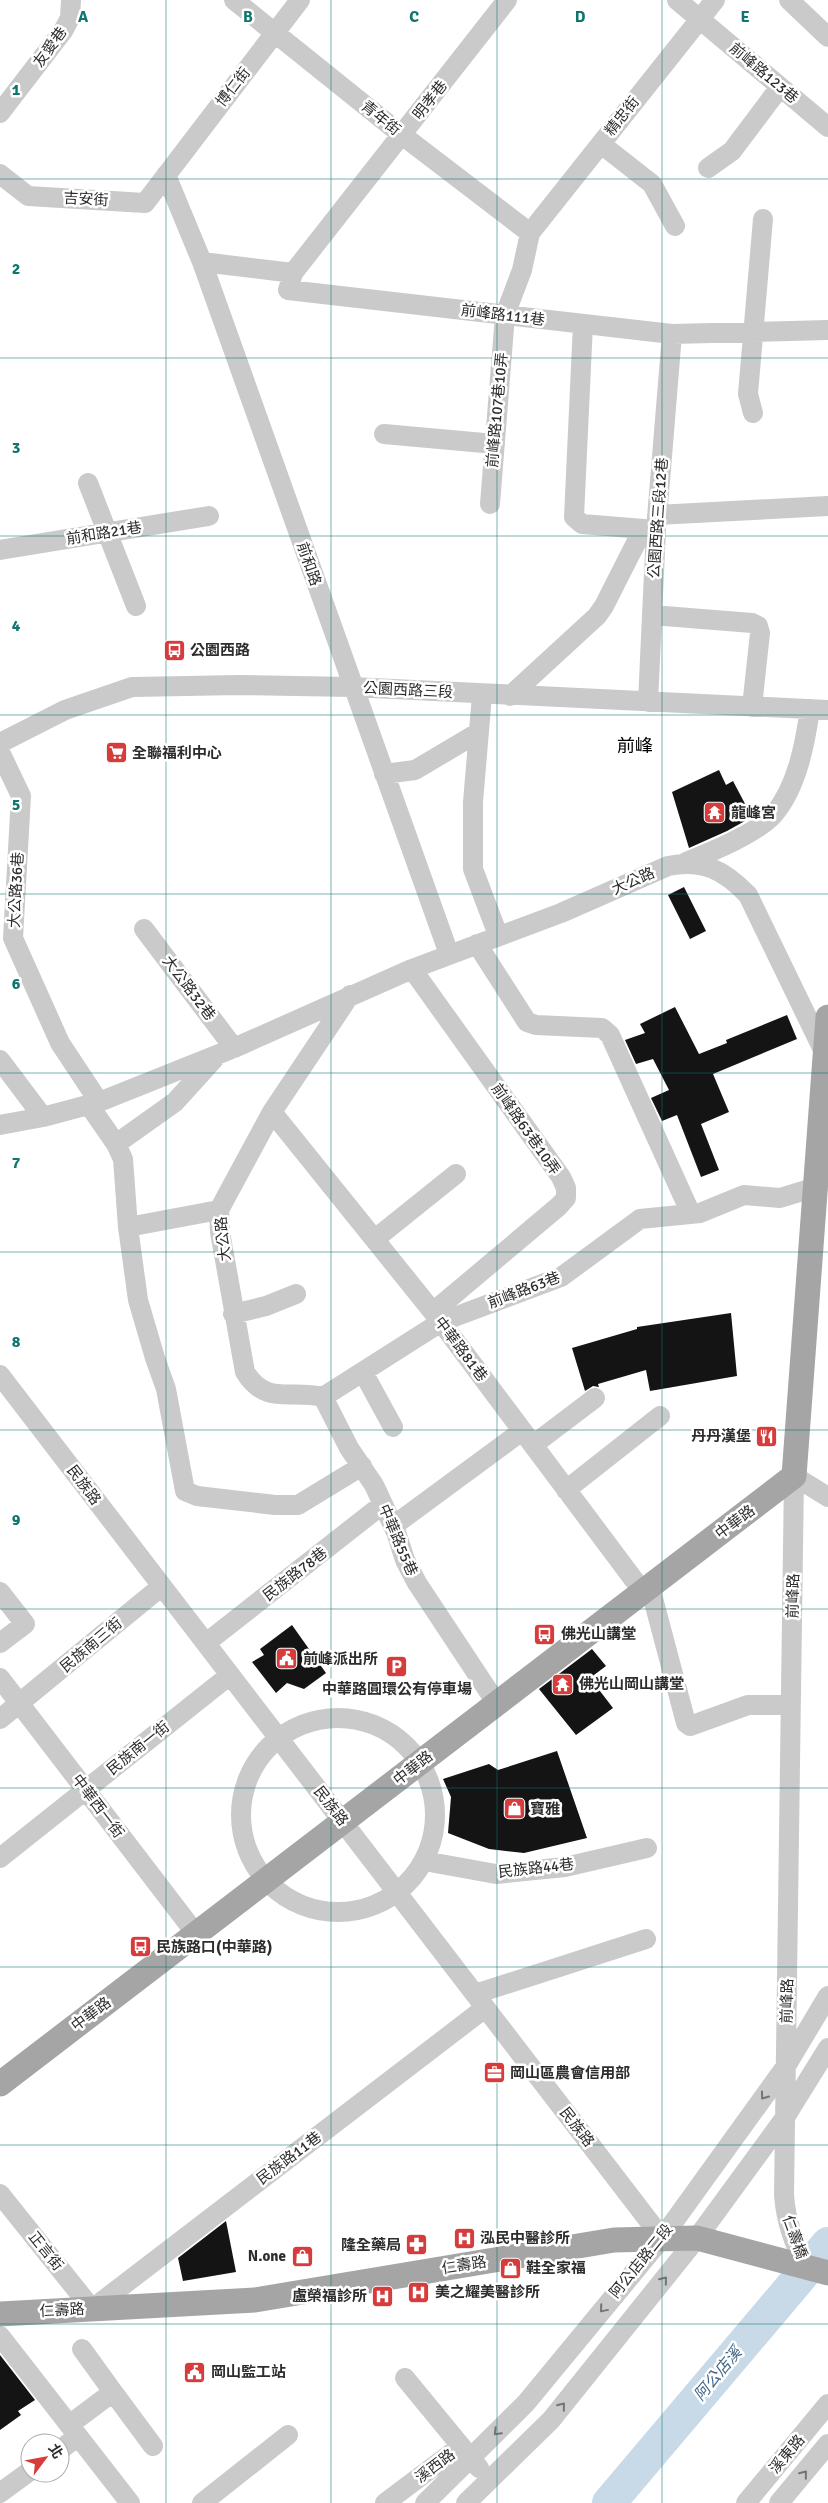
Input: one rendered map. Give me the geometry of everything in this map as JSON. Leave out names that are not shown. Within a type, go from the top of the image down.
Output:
[{"type":"main road","name":"前峰路","points":[[794,1476],[816,1187],[824,1140],[825,1054],[828,1017]]},
{"type":"main road","name":"中華路","points":[[0,2084],[794,1476]]},
{"type":"main road","name":"仁壽路","points":[[0,2314],[255,2300],[614,2240],[697,2238],[748,2250]]},
{"type":"main road","name":"仁壽橋","points":[[748,2250],[817,2270]]},
{"type":"street","name":"友愛巷","points":[[0,113],[63,31],[70,18],[71,0]]},
{"type":"street","name":"青年街","points":[[234,0],[276,32],[402,136],[530,233]]},
{"type":"street","name":"博仁街","points":[[166,175],[300,0]]},
{"type":"street","name":"明孝巷","points":[[293,274],[507,0]]},
{"type":"street","name":"前峰路123巷","points":[[678,0],[828,127]]},
{"type":"street","name":"精忠街","points":[[530,233],[715,0]]},
{"type":"street","points":[[789,0],[828,37]]},
{"type":"street","points":[[708,168],[732,151],[780,87]]},
{"type":"street","points":[[601,144],[652,184],[675,226]]},
{"type":"street","name":"吉安街","points":[[0,174],[28,196],[145,202],[166,175]]},
{"type":"street","name":"前和路","points":[[166,175],[202,262],[352,687],[449,954]]},
{"type":"street","points":[[753,413],[748,394],[763,219]]},
{"type":"street","name":"前峰路107巷10弄","points":[[490,504],[505,315],[522,270],[530,233]]},
{"type":"street","points":[[202,262],[293,274]]},
{"type":"street","name":"前峰路111巷","points":[[293,274],[288,290],[672,334],[828,330]]},
{"type":"street","points":[[583,324],[574,517],[582,524],[652,525],[828,506]]},
{"type":"street","name":"公園西路三段12巷","points":[[648,702],[652,615],[652,525],[672,334]]},
{"type":"street","points":[[384,434],[495,444]]},
{"type":"street","points":[[88,483],[136,606]]},
{"type":"street","name":"前和路21巷","points":[[0,550],[209,516]]},
{"type":"street","name":"公園西路三段12巷","points":[[510,696],[597,616],[652,525]]},
{"type":"street","points":[[652,615],[752,623],[758,626],[760,633],[752,707]]},
{"type":"street","name":"公園西路三段","points":[[0,743],[65,710],[132,687],[240,685],[352,687],[482,695],[819,710]]},
{"type":"street","points":[[482,695],[473,802],[473,869],[498,935]]},
{"type":"street","points":[[684,863],[724,848],[773,815],[789,791],[806,738],[819,710]]},
{"type":"street","points":[[384,774],[415,770],[479,732]]},
{"type":"street","name":"大公路36巷","points":[[0,752],[21,796],[13,938],[60,1043],[123,1159],[128,1227],[138,1300],[154,1358],[166,1389],[185,1491],[197,1496],[276,1505],[298,1505],[362,1466]]},
{"type":"street","name":"大公路","points":[[0,1125],[43,1117],[94,1104],[226,1051],[412,969],[498,935],[561,913],[668,866],[684,863],[710,867],[732,878],[748,895],[825,1054]]},
{"type":"street","points":[[0,880],[17,868]]},
{"type":"street","name":"大公路32巷","points":[[144,929],[226,1051]]},
{"type":"street","points":[[477,944],[527,1022],[536,1025],[602,1028],[610,1034],[691,1214]]},
{"type":"street","name":"前峰路63巷10弄","points":[[412,969],[561,1177],[566,1188],[566,1198],[559,1206],[437,1317]]},
{"type":"street","name":"大公路","points":[[322,1397],[270,1394],[260,1390],[245,1372],[233,1314],[220,1232],[219,1210],[272,1112],[350,995]]},
{"type":"street","points":[[116,1144],[175,1102],[226,1051]]},
{"type":"street","points":[[0,1060],[43,1117]]},
{"type":"street","name":"中華路81巷","points":[[272,1112],[437,1317],[566,1490],[646,1589]]},
{"type":"street","points":[[375,1239],[456,1174]]},
{"type":"street","name":"前峰路63巷","points":[[322,1397],[363,1372],[437,1317],[561,1277],[640,1219],[700,1213],[744,1195],[780,1198],[816,1187]]},
{"type":"street","points":[[128,1227],[219,1210]]},
{"type":"street","points":[[233,1314],[266,1306],[296,1294]]},
{"type":"street","points":[[363,1372],[393,1427]]},
{"type":"street","name":"民族路","points":[[0,1374],[662,2238]]},
{"type":"street","name":"中華路55巷","points":[[322,1397],[349,1448],[362,1466],[383,1504],[405,1560],[417,1582],[497,1704]]},
{"type":"street","points":[[393,1526],[528,1438],[595,1398]]},
{"type":"street","points":[[566,1490],[660,1416]]},
{"type":"street","points":[[794,1476],[828,1497]]},
{"type":"street","name":"前峰路","points":[[784,2177],[794,1476]]},
{"type":"street","name":"民族路78巷","points":[[206,1643],[383,1504]]},
{"type":"street","name":"民族南三街","points":[[0,1719],[162,1586]]},
{"type":"street","points":[[646,1589],[686,1722],[690,1726],[748,1705],[791,1706]]},
{"type":"street","points":[[0,1592],[25,1624],[0,1643]]},
{"type":"street","name":"民族南一街","points":[[0,1858],[230,1675]]},
{"type":"street","name":"中華西一街","points":[[0,1678],[196,1934]]},
{"type":"street","points":[[336,1717],[366,1721],[394,1735],[421,1762],[431,1783],[436,1814],[432,1844],[419,1871],[398,1893],[371,1908],[341,1913],[310,1909],[283,1896],[265,1881],[246,1848],[240,1817],[244,1787],[258,1759],[278,1737],[306,1722],[336,1717]]},
{"type":"street","name":"民族路44巷","points":[[424,1861],[496,1874],[565,1867],[647,1848]]},
{"type":"street","name":"民族路11巷","points":[[92,2309],[480,2001],[646,1939]]},
{"type":"street","name":"阿公店路二段","points":[[425,2503],[466,2452],[526,2402],[662,2238],[786,2066],[828,1996]]},
{"type":"street","name":"阿公店路二段","points":[[466,2503],[550,2420],[697,2238],[784,2119],[828,2048]]},
{"type":"street","name":"仁壽橋","points":[[784,2177],[785,2216],[795,2245],[817,2270]]},
{"type":"street","name":"正言街","points":[[0,2194],[92,2309]]},
{"type":"street","points":[[0,2336],[130,2503]]},
{"type":"street","points":[[82,2350],[154,2446]]},
{"type":"street","points":[[406,2378],[489,2480]]},
{"type":"street","points":[[70,2436],[113,2392]]},
{"type":"street","name":"溪東路","points":[[746,2503],[828,2404]]},
{"type":"street","points":[[202,2503],[288,2435]]},
{"type":"street","name":"溪東路","points":[[780,2503],[828,2444]]},
{"type":"street","name":"溪西路","points":[[386,2503],[466,2452]]},
{"type":"street","points":[[0,2493],[20,2478]]},
{"type":"building","points":[[719,770],[726,785],[733,781],[752,817],[727,831],[689,848],[672,792]]},
{"type":"building","points":[[684,887],[706,931],[690,939],[668,895]]},
{"type":"building","points":[[675,1007],[699,1054],[727,1043],[726,1040],[787,1015],[797,1039],[713,1074],[729,1112],[701,1124],[719,1170],[701,1177],[677,1115],[662,1121],[651,1098],[669,1090],[653,1059],[636,1064],[625,1040],[645,1033],[640,1024]]},
{"type":"building","points":[[731,1313],[737,1376],[650,1391],[646,1370],[598,1384],[599,1387],[593,1386],[585,1391],[572,1348],[637,1329],[637,1327]]},
{"type":"building","name":"前峰派出所","points":[[292,1625],[326,1673],[304,1689],[287,1683],[276,1693],[252,1662],[264,1655],[260,1649]]},
{"type":"building","name":"佛光山岡山講堂","points":[[592,1649],[606,1666],[590,1678],[613,1708],[576,1735],[539,1689]]},
{"type":"building","name":"寶雅","points":[[557,1751],[587,1838],[524,1853],[489,1849],[448,1833],[451,1797],[443,1779],[489,1764],[498,1770]]},
{"type":"building","points":[[226,2221],[236,2272],[183,2281],[178,2258]]},
{"type":"building","points":[[0,2355],[35,2400],[18,2411],[21,2415],[0,2430]]},
{"type":"waterway","name":"阿公店溪","points":[[609,2503],[828,2244]]},
{"type":"place","name":"公園西路","points":[[174,650]]},
{"type":"place","name":"全聯福利中心","points":[[116,753]]},
{"type":"place","name":"龍峰宮","points":[[715,813]]},
{"type":"place","name":"丹丹漢堡","points":[[767,1436]]},
{"type":"place","name":"佛光山講堂","points":[[545,1634]]},
{"type":"place","name":"前峰派出所","points":[[287,1659]]},
{"type":"place","name":"中華路圓環公有停車場","points":[[397,1666]]},
{"type":"place","name":"佛光山岡山講堂","points":[[563,1684]]},
{"type":"place","name":"寶雅","points":[[514,1809]]},
{"type":"place","name":"民族路口(中華路)","points":[[140,1947]]},
{"type":"place","name":"岡山區農會信用部","points":[[494,2073]]},
{"type":"place","name":"泓民中醫診所","points":[[464,2238]]},
{"type":"place","name":"隆全藥局","points":[[417,2245]]},
{"type":"place","name":"N.one","points":[[302,2256]]},
{"type":"place","name":"鞋全家福","points":[[510,2268]]},
{"type":"place","name":"美之耀美醫診所","points":[[419,2292]]},
{"type":"place","name":"盧榮福診所","points":[[383,2296]]},
{"type":"place","name":"岡山監工站","points":[[195,2372]]},
{"type":"district","name":"前峰","points":[[635,746]]}]
